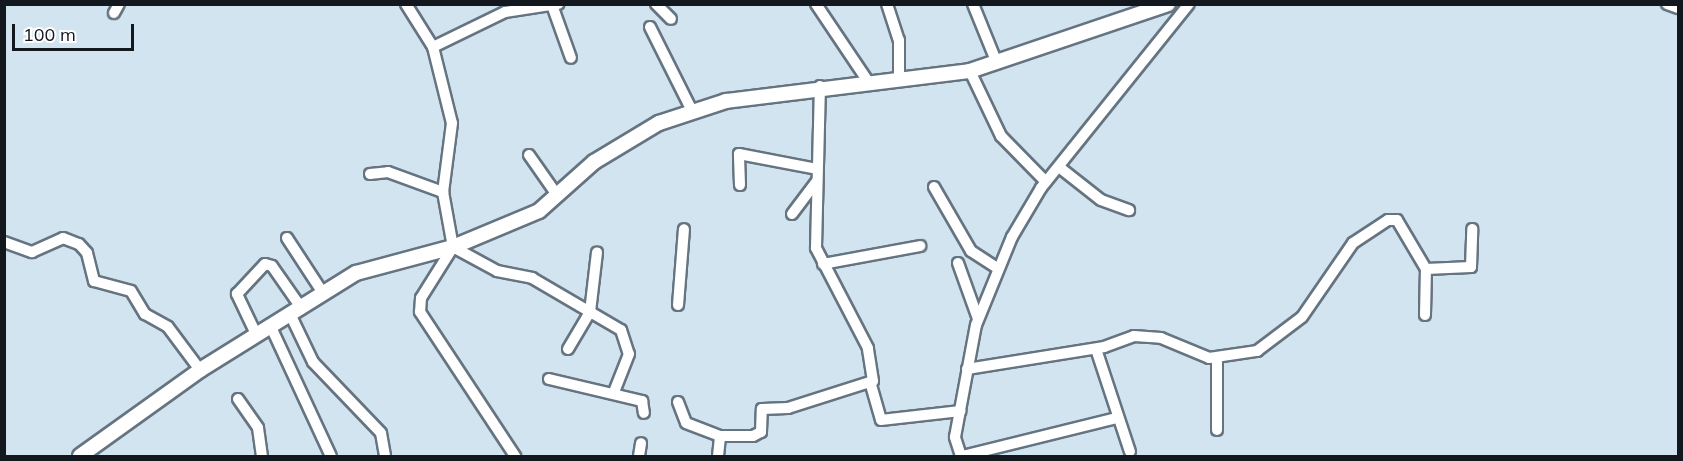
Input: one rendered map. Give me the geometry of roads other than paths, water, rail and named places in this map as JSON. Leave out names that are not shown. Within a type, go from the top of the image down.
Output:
[{"type":"main road","points":[[80,456],[200,370],[356,273],[453,247],[539,211],[594,162],[659,123],[726,101],[867,80],[899,77],[929,79],[970,71],[1168,4]]},
{"type":"street","points":[[406,4],[433,47],[452,123],[443,192],[453,247],[421,298],[420,312],[515,456]]},
{"type":"street","points":[[433,47],[498,14],[558,4]]},
{"type":"street","points":[[656,4],[671,19]]},
{"type":"street","points":[[816,4],[867,80]]},
{"type":"street","points":[[887,4],[899,40],[899,77]]},
{"type":"street","points":[[973,4],[996,63]]},
{"type":"street","points":[[1116,418],[962,456],[955,437],[978,320],[997,268],[1046,182],[1189,4]]},
{"type":"street","points":[[1667,4],[1678,8]]},
{"type":"street","points":[[552,5],[571,58]]},
{"type":"street","points":[[650,27],[693,113]]},
{"type":"street","points":[[970,71],[1000,136],[1046,182]]},
{"type":"street","points":[[820,86],[816,248],[868,348],[871,385],[881,420],[960,411]]},
{"type":"street","points":[[529,154],[557,195]]},
{"type":"street","points":[[740,185],[739,154],[817,169]]},
{"type":"street","points":[[1059,166],[1101,200],[1130,210]]},
{"type":"street","points":[[370,174],[388,172],[443,192]]},
{"type":"street","points":[[792,214],[817,181]]},
{"type":"street","points":[[934,187],[971,251],[997,268]]},
{"type":"street","points":[[968,369],[1096,349],[1120,338],[1161,338],[1217,358],[1257,351],[1302,317],[1353,243],[1388,220],[1397,220],[1426,269],[1425,315]]},
{"type":"street","points":[[678,305],[684,229]]},
{"type":"street","points":[[1426,269],[1471,267],[1472,229]]},
{"type":"street","points":[[287,237],[323,293]]},
{"type":"street","points":[[4,242],[32,252],[63,238],[79,244],[87,253],[94,281],[131,291],[145,314],[168,327],[200,370]]},
{"type":"street","points":[[823,264],[920,246]]},
{"type":"street","points":[[453,247],[497,271],[532,278],[621,330],[629,354],[614,392]]},
{"type":"street","points":[[568,349],[590,312],[597,252]]},
{"type":"street","points":[[958,263],[978,320]]},
{"type":"street","points":[[257,336],[237,294],[265,264],[272,266],[296,312],[313,362],[381,433],[385,456]]},
{"type":"street","points":[[271,327],[331,456]]},
{"type":"street","points":[[1096,349],[1116,418],[1130,452]]},
{"type":"street","points":[[1217,358],[1217,430]]},
{"type":"street","points":[[549,379],[614,392],[644,402],[644,413]]},
{"type":"street","points":[[678,402],[686,423],[720,436],[759,435],[762,409],[788,408],[855,385],[871,385]]},
{"type":"street","points":[[238,399],[258,428],[262,456]]},
{"type":"street","points":[[718,456],[720,436]]},
{"type":"street","points":[[639,456],[641,443]]}]
